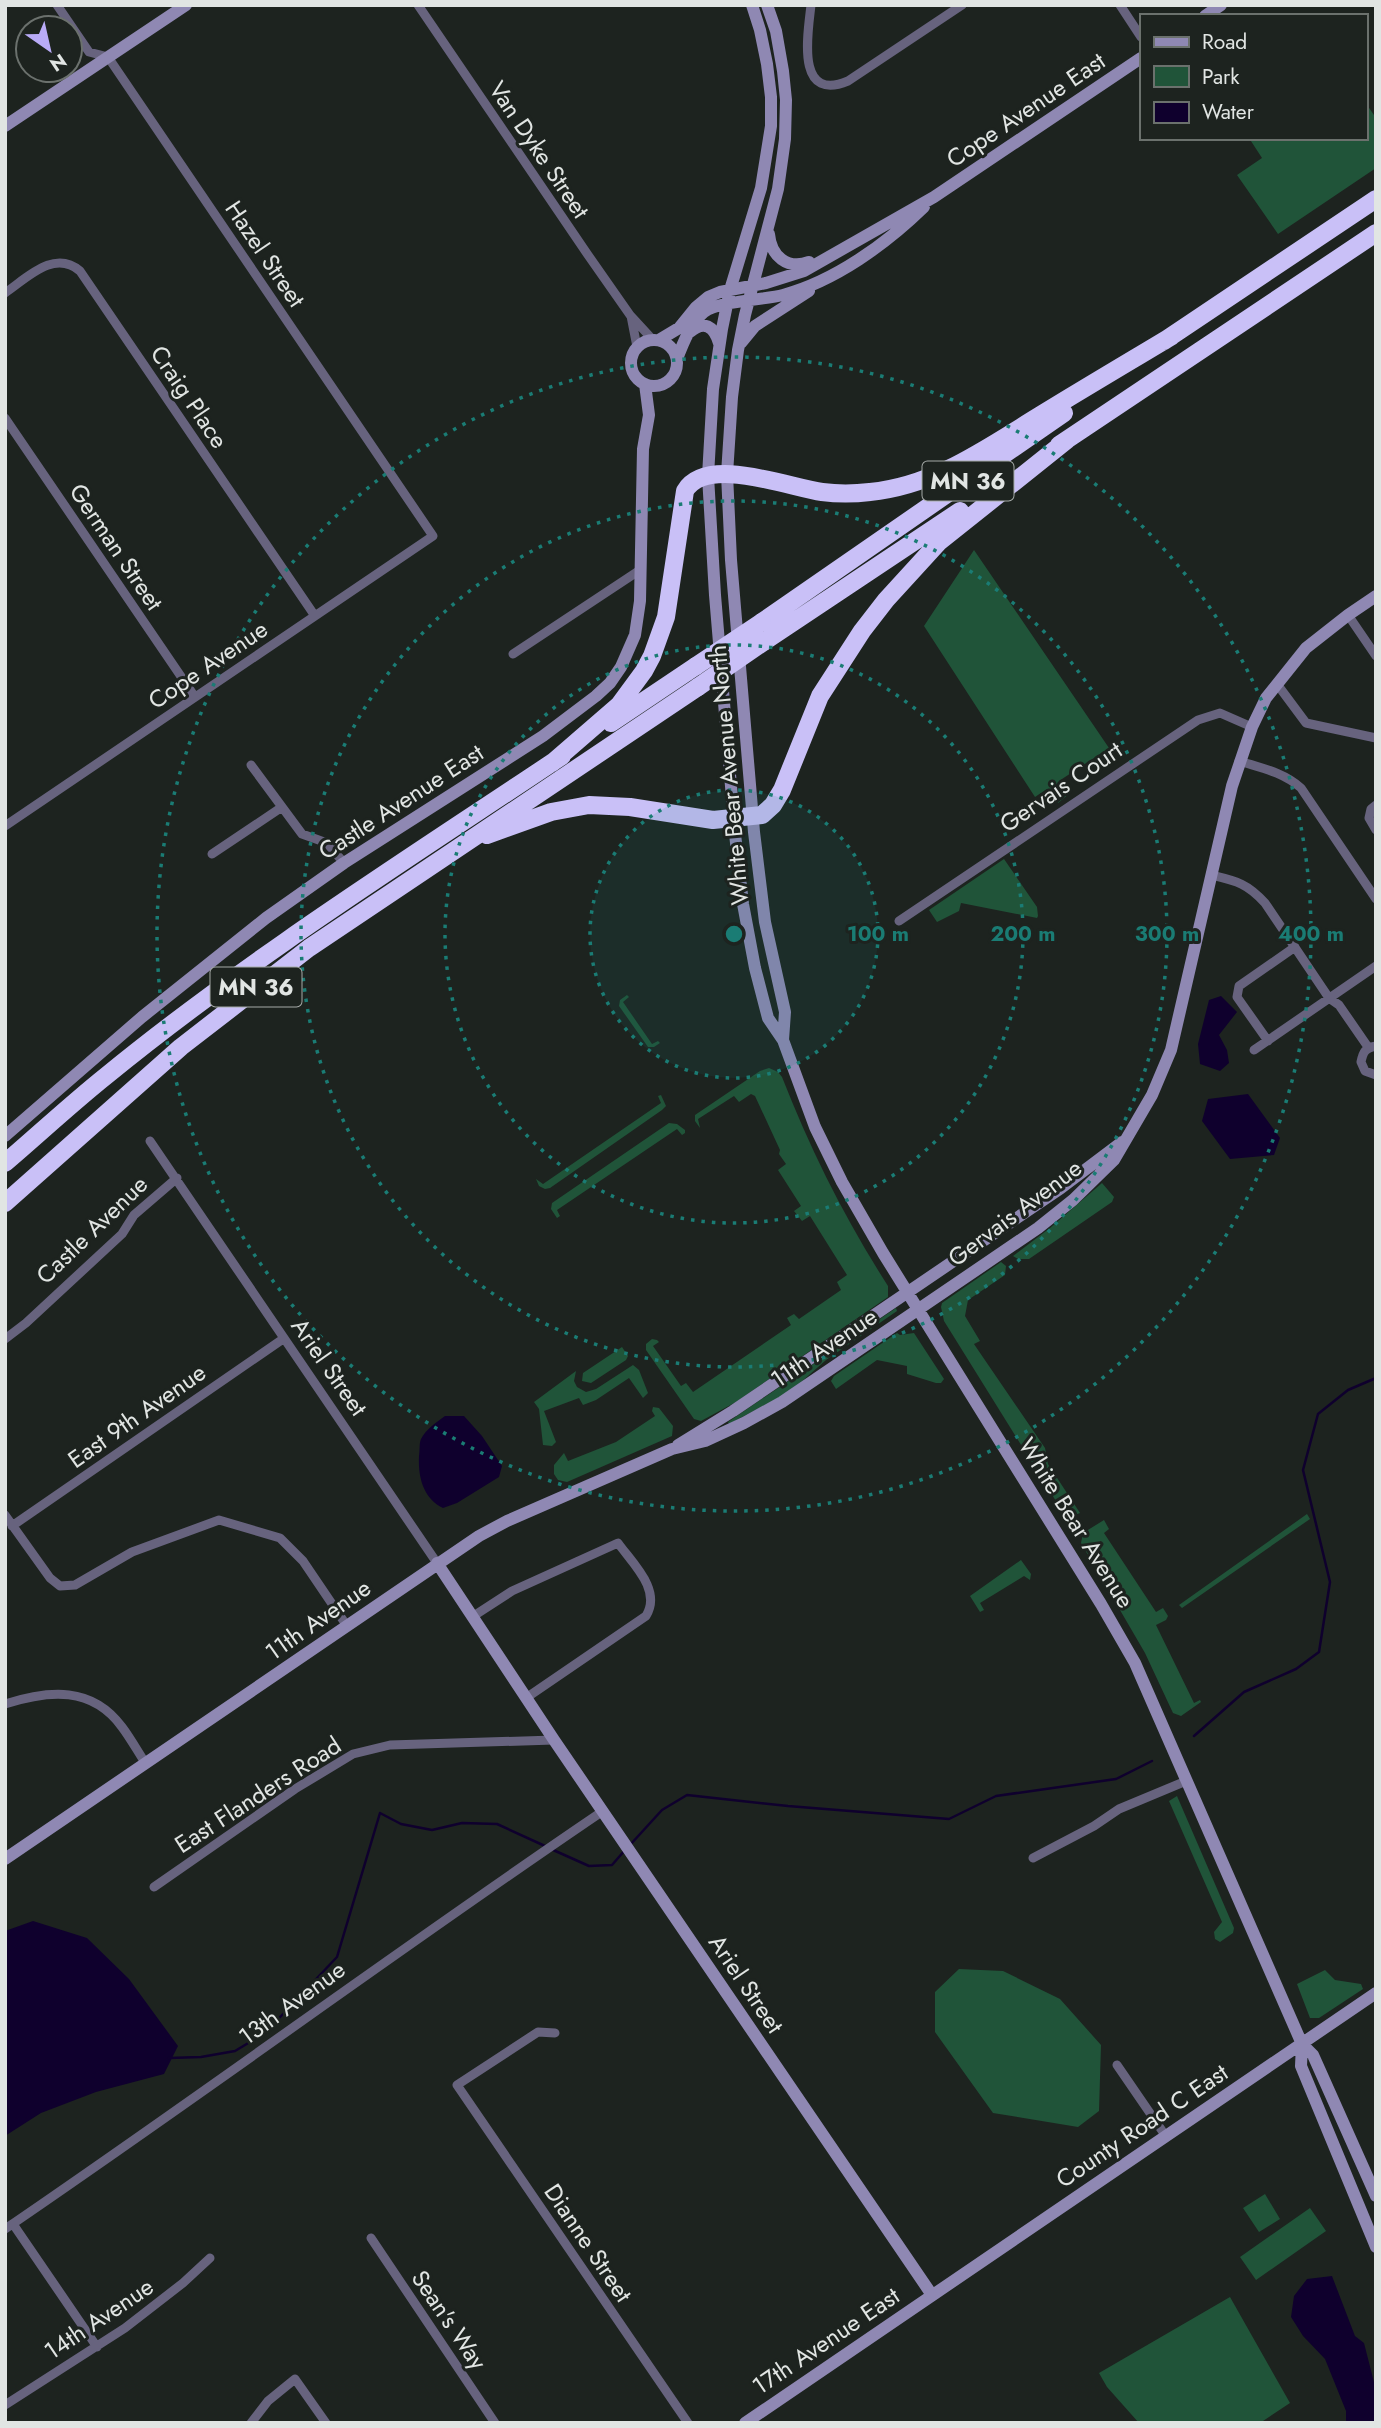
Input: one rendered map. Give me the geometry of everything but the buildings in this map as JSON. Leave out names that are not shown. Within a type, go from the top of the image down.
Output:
[{"type":"highway","name":"MN 36","points":[[5,1163],[106,1077],[202,1003],[372,884],[929,508],[1172,336],[1376,198]]},
{"type":"highway","name":"MN 36","points":[[5,1203],[121,1099],[223,1013],[341,925],[1376,233]]},
{"type":"highway","points":[[552,763],[619,705],[644,671],[666,617],[685,491],[689,484],[708,476],[739,474],[803,489],[837,493],[870,492],[911,485],[972,457],[1172,336]]},
{"type":"highway","points":[[463,843],[551,812],[589,805],[630,807],[713,820],[762,815],[773,805],[784,785],[820,696],[862,631],[886,600],[939,542],[1066,440]]},
{"type":"street","name":"Hazel Street","points":[[57,5],[89,52],[107,57],[433,536]]},
{"type":"street","points":[[5,126],[186,5]]},
{"type":"street","name":"Van Dyke Street","points":[[418,5],[630,315],[656,340]]},
{"type":"street","name":"White Bear Avenue North","points":[[752,5],[767,64],[771,126],[761,188],[727,305],[711,415],[708,476],[715,595],[743,904],[768,1018],[783,1040]]},
{"type":"street","name":"White Bear Avenue North","points":[[768,5],[781,58],[786,114],[781,174],[738,350],[729,423],[727,474],[731,560],[752,817],[765,922],[785,1012],[783,1040]]},
{"type":"street","points":[[811,5],[805,53],[809,67],[817,79],[828,85],[848,81],[962,5]]},
{"type":"street","points":[[1120,5],[1140,35]]},
{"type":"street","name":"Cope Avenue East","points":[[753,286],[804,271],[934,197],[1140,59]]},
{"type":"street","name":"Cope Avenue East","points":[[727,305],[795,291],[837,271],[900,230],[934,197]]},
{"type":"street","points":[[768,229],[773,252],[784,261],[796,265],[809,262],[857,240]]},
{"type":"street","name":"Craig Place","points":[[5,293],[54,262],[68,264],[80,271],[315,616]]},
{"type":"street","points":[[738,350],[745,335],[755,326],[837,271]]},
{"type":"street","points":[[661,385],[645,383],[634,374],[633,353],[637,347],[679,328],[705,298],[753,286]]},
{"type":"street","points":[[649,415],[661,385],[676,372],[677,359],[690,332],[706,311],[727,305]]},
{"type":"street","name":"Van Dyke Street","points":[[630,315],[637,347]]},
{"type":"street","points":[[690,332],[699,325],[708,326],[717,335],[720,345]]},
{"type":"street","points":[[656,340],[671,346],[677,359]]},
{"type":"street","points":[[645,383],[649,415]]},
{"type":"street","name":"Castle Avenue East","points":[[5,1136],[175,990],[246,934],[344,863],[543,736],[596,696],[621,667],[635,635],[640,601],[643,449],[649,415]]},
{"type":"street","name":"German Street","points":[[5,418],[195,697]]},
{"type":"street","name":"Cope Avenue","points":[[5,826],[433,536]]},
{"type":"street","points":[[513,654],[640,570]]},
{"type":"street","name":"Gervais Avenue","points":[[919,1309],[1038,1228],[1073,1200],[1105,1171],[1125,1140],[1152,1095],[1171,1050],[1239,761],[1252,727],[1277,684],[1306,648],[1376,596]]},
{"type":"street","points":[[1348,615],[1376,656]]},
{"type":"street","points":[[1277,684],[1306,723],[1376,738]]},
{"type":"street","name":"Gervais Court","points":[[899,921],[1198,720],[1220,713],[1252,727]]},
{"type":"street","points":[[1239,761],[1280,774],[1301,788],[1376,899]]},
{"type":"street","points":[[251,765],[302,834],[327,843],[344,863]]},
{"type":"street","points":[[1376,805],[1369,813],[1376,830]]},
{"type":"street","points":[[212,854],[282,807]]},
{"type":"street","points":[[1211,876],[1241,883],[1253,890],[1265,903],[1329,998],[1339,1005],[1372,1046],[1363,1052],[1361,1062],[1365,1071],[1376,1075]]},
{"type":"street","points":[[1268,1041],[1237,996],[1237,991],[1239,986],[1295,947]]},
{"type":"street","points":[[1254,1050],[1376,966]]},
{"type":"street","name":"White Bear Avenue","points":[[783,1040],[806,1106],[827,1154],[862,1218],[1124,1642],[1302,2044],[1313,2055],[1376,2196]]},
{"type":"street","name":"Gervais Avenue","points":[[908,1292],[1061,1188],[1125,1140]]},
{"type":"street","name":"Ariel Street","points":[[150,1141],[932,2295]]},
{"type":"street","name":"Castle Avenue","points":[[5,1339],[26,1323],[122,1234],[134,1215],[177,1178]]},
{"type":"street","name":"11th Avenue","points":[[5,1859],[437,1563],[507,1521],[672,1449],[733,1411],[908,1292]]},
{"type":"street","name":"11th Avenue","points":[[672,1449],[705,1441],[763,1413],[919,1309]]},
{"type":"street","name":"East 9th Avenue","points":[[12,1526],[283,1339]]},
{"type":"street","points":[[5,1515],[50,1578],[60,1586],[75,1585],[132,1552],[219,1520],[279,1538],[303,1561],[347,1626]]},
{"type":"street","points":[[472,1617],[512,1591],[618,1543],[649,1587],[653,1601],[646,1616],[526,1698]]},
{"type":"street","points":[[5,1704],[72,1693],[97,1703],[121,1726],[146,1764]]},
{"type":"street","name":"East Flanders Road","points":[[154,1887],[295,1789],[353,1754],[390,1745],[554,1740]]},
{"type":"street","points":[[1032,1858],[1094,1826],[1119,1809],[1186,1781]]},
{"type":"street","name":"13th Avenue","points":[[9,2227],[366,1974],[603,1811]]},
{"type":"street","name":"County Road C East","points":[[932,2295],[1376,1993]]},
{"type":"street","name":"Dianne Street","points":[[555,2033],[538,2032],[457,2085],[688,2423]]},
{"type":"street","name":"White Bear Avenue","points":[[1302,2044],[1301,2066],[1376,2247]]},
{"type":"street","points":[[1117,2065],[1165,2135]]},
{"type":"street","points":[[9,2227],[97,2347]]},
{"type":"street","name":"Sean's Way","points":[[370,2238],[495,2423]]},
{"type":"street","name":"14th Avenue","points":[[5,2405],[97,2347],[154,2306],[210,2258]]},
{"type":"street","name":"17th Avenue East","points":[[745,2423],[932,2295]]},
{"type":"street","points":[[251,2423],[268,2401],[295,2379],[326,2423]]},
{"type":"green space","points":[[1367,105],[1376,118],[1376,168],[1278,234],[1237,175],[1262,158],[1250,140],[1367,140]]},
{"type":"green space","points":[[974,550],[1109,748],[1059,781],[1069,794],[1058,803],[1047,789],[1035,797],[924,626]]},
{"type":"green space","points":[[1004,859],[1037,907],[1037,918],[961,903],[959,911],[937,922],[929,910]]},
{"type":"green space","points":[[627,995],[629,997],[623,1002],[652,1044],[658,1041],[660,1043],[654,1047],[648,1047],[619,1006],[620,1000]]},
{"type":"green space","points":[[769,1068],[782,1077],[830,1184],[888,1286],[888,1297],[736,1402],[701,1421],[694,1419],[646,1350],[646,1344],[652,1339],[659,1342],[653,1346],[681,1386],[686,1383],[693,1392],[791,1325],[787,1318],[794,1314],[799,1319],[841,1290],[837,1282],[847,1275],[810,1216],[802,1221],[794,1211],[801,1206],[778,1170],[786,1164],[779,1154],[780,1150],[755,1096],[751,1094],[739,1102],[734,1096],[698,1119],[700,1128],[695,1121],[695,1115],[760,1071]]},
{"type":"green space","points":[[661,1095],[666,1106],[662,1110],[550,1188],[539,1186],[536,1179],[543,1184],[661,1103],[658,1096]]},
{"type":"green space","points":[[669,1123],[677,1124],[685,1133],[682,1135],[677,1129],[557,1210],[560,1216],[557,1218],[551,1209],[552,1203]]},
{"type":"green space","points":[[1102,1183],[1114,1197],[1112,1202],[1029,1259],[1013,1256],[1050,1228]]},
{"type":"green space","points":[[1001,1262],[1006,1266],[1005,1275],[968,1300],[965,1316],[980,1341],[974,1344],[1045,1448],[1048,1464],[1080,1513],[1072,1516],[1064,1514],[944,1321],[942,1303]]},
{"type":"green space","points":[[896,1308],[897,1311],[826,1360],[780,1397],[729,1424],[728,1422]]},
{"type":"green space","points":[[897,1333],[914,1333],[944,1379],[941,1383],[907,1374],[907,1366],[877,1360],[836,1389],[831,1381],[834,1376]]},
{"type":"green space","points":[[622,1347],[628,1356],[626,1360],[591,1383],[582,1381],[583,1373]]},
{"type":"green space","points":[[633,1365],[639,1370],[648,1393],[643,1398],[629,1378],[596,1400],[583,1405],[579,1398],[544,1411],[556,1442],[552,1446],[543,1445],[539,1409],[534,1402],[576,1371],[574,1381],[577,1387],[586,1392],[596,1389]]},
{"type":"green space","points":[[653,1407],[659,1408],[673,1426],[672,1436],[567,1482],[558,1480],[554,1474],[554,1465],[564,1453],[568,1461],[616,1442],[655,1416]]},
{"type":"green space","points":[[1307,1514],[1310,1519],[1182,1608],[1179,1605]]},
{"type":"green space","points":[[1104,1520],[1109,1529],[1104,1533],[1156,1612],[1163,1608],[1168,1616],[1156,1625],[1194,1703],[1200,1700],[1201,1702],[1181,1716],[1173,1713],[1145,1653],[1081,1543],[1083,1533]]},
{"type":"green space","points":[[1021,1560],[1031,1574],[1030,1580],[1024,1576],[980,1603],[984,1610],[980,1612],[970,1596]]},
{"type":"green space","points":[[1177,1796],[1234,1928],[1233,1933],[1220,1942],[1215,1939],[1214,1932],[1222,1922],[1169,1801]]},
{"type":"green space","points":[[959,1969],[1003,1971],[1060,1999],[1101,2045],[1099,2111],[1078,2127],[993,2113],[935,2032],[935,1992]]},
{"type":"green space","points":[[1325,1970],[1335,1980],[1361,1984],[1363,1989],[1319,2018],[1310,2018],[1297,1984]]},
{"type":"green space","points":[[1265,2194],[1280,2219],[1259,2232],[1243,2208]]},
{"type":"green space","points":[[1310,2208],[1326,2231],[1256,2280],[1240,2257]]},
{"type":"green space","points":[[1230,2297],[1290,2403],[1260,2423],[1139,2423],[1107,2387],[1099,2373]]},
{"type":"water","points":[[1221,996],[1237,1012],[1219,1035],[1227,1050],[1229,1063],[1220,1071],[1200,1064],[1198,1044],[1209,1000]]},
{"type":"water","points":[[1248,1094],[1280,1138],[1274,1155],[1230,1159],[1202,1121],[1208,1099]]},
{"type":"water","points":[[445,1416],[464,1416],[482,1436],[502,1466],[499,1477],[457,1503],[443,1508],[426,1493],[419,1456],[423,1435]]},
{"type":"water","points":[[33,1921],[87,1938],[129,1979],[178,2046],[164,2074],[96,2092],[41,2113],[5,2136],[5,1931]]},
{"type":"water","points":[[1332,2276],[1355,2336],[1364,2343],[1376,2390],[1376,2423],[1346,2423],[1346,2411],[1325,2359],[1303,2336],[1291,2317],[1294,2296],[1307,2279]]},
{"type":"waterway","points":[[1194,1736],[1244,1692],[1296,1669],[1319,1652],[1330,1582],[1303,1470],[1318,1414],[1348,1390],[1376,1378]]},
{"type":"waterway","points":[[630,1845],[662,1810],[687,1795],[949,1819],[996,1796],[1116,1779],[1152,1761]]},
{"type":"waterway","points":[[169,2058],[201,2057],[235,2051],[265,2033],[337,1957],[380,1813],[401,1824],[432,1830],[462,1823],[497,1824],[545,1846]]},
{"type":"waterway","points":[[551,1849],[589,1866],[612,1865],[625,1850]]}]
